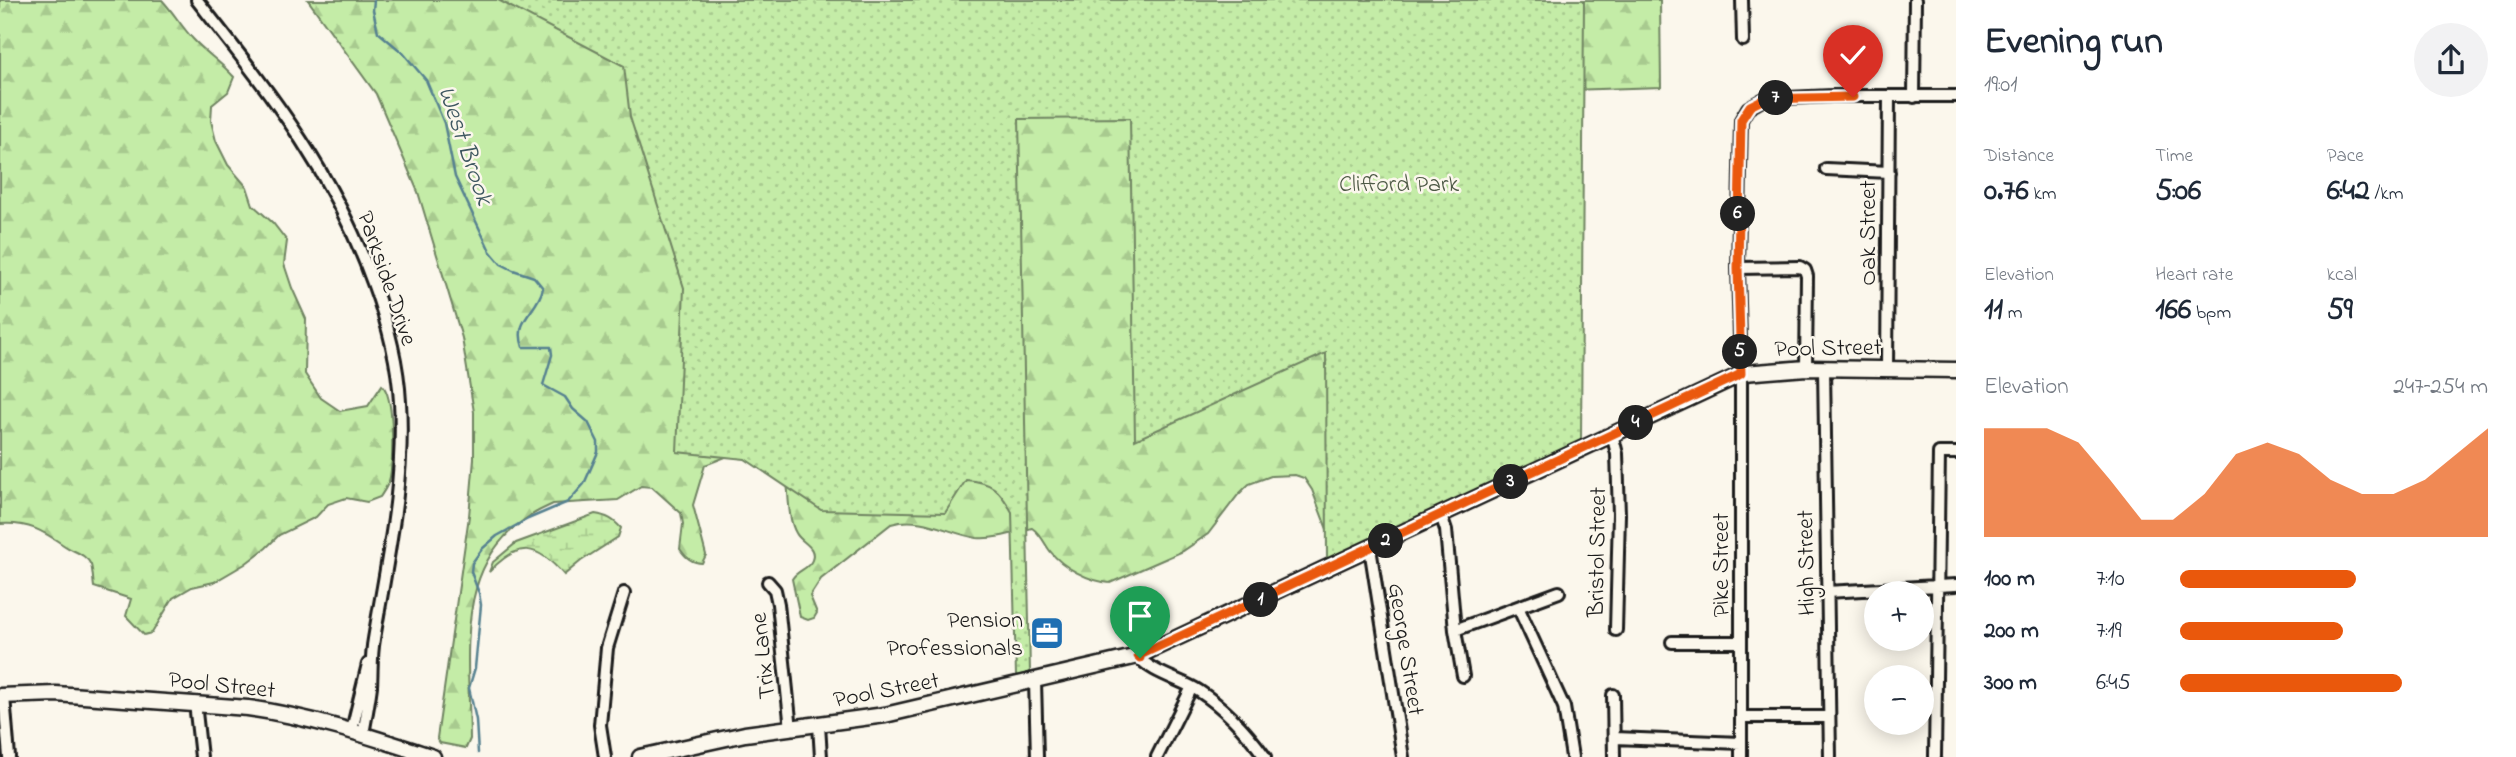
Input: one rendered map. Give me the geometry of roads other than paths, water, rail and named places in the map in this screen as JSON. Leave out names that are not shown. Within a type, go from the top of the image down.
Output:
[{"type":"main road","name":"Pool Street","points":[[640,757],[723,738],[884,715],[1138,656],[1741,374],[1756,370],[1806,368],[1956,370]]},
{"type":"main road","name":"Pool Street","points":[[2,696],[56,694],[195,703],[275,712],[357,732],[433,757]]},
{"type":"street","name":"Parkside Drive","points":[[197,0],[279,105],[322,172],[366,263],[389,333],[400,398],[401,455],[395,512],[371,654],[362,681],[357,732]]},
{"type":"street","points":[[1742,0],[1743,40]]},
{"type":"street","points":[[1914,0],[1914,97]]},
{"type":"street","points":[[1889,97],[1956,96]]},
{"type":"street","name":"Pike Street","points":[[1741,757],[1739,127],[1748,108],[1759,100],[1889,97]]},
{"type":"street","name":"Oak Street","points":[[1887,369],[1889,97]]},
{"type":"street","points":[[1826,169],[1889,172]]},
{"type":"street","points":[[1738,268],[1800,267],[1806,271],[1806,368]]},
{"type":"street","name":"High Street","points":[[1824,369],[1830,757]]},
{"type":"street","name":"Bristol Street","points":[[1612,434],[1617,454],[1619,539],[1616,630]]},
{"type":"street","points":[[1935,757],[1939,453],[1956,453]]},
{"type":"street","points":[[1441,515],[1446,530],[1455,630],[1463,676]]},
{"type":"street","name":"George Street","points":[[1370,548],[1403,757]]},
{"type":"street","name":"Trix Lane","points":[[768,582],[775,590],[778,604],[791,729]]},
{"type":"street","points":[[1826,592],[1956,585]]},
{"type":"street","points":[[1455,630],[1559,592]]},
{"type":"street","points":[[605,757],[600,725],[607,648],[624,593]]},
{"type":"street","points":[[1518,607],[1564,707],[1572,757]]},
{"type":"street","points":[[1672,642],[1741,642]]},
{"type":"street","points":[[1138,656],[1147,666],[1209,698],[1233,719],[1265,757]]},
{"type":"street","points":[[1035,681],[1037,757]]},
{"type":"street","points":[[1157,757],[1192,687]]},
{"type":"street","points":[[1614,695],[1614,757]]},
{"type":"street","points":[[2,696],[9,757]]},
{"type":"street","points":[[195,703],[201,757]]},
{"type":"street","points":[[1741,717],[1829,717]]},
{"type":"street","points":[[819,725],[821,757]]},
{"type":"street","points":[[1615,738],[1741,743]]},
{"type":"waterway","name":"West Brook","points":[[374,0],[373,10],[378,32],[403,53],[426,80],[444,123],[455,177],[490,251],[501,264],[534,277],[543,288],[521,329],[523,347],[551,347],[552,355],[543,385],[565,397],[573,409],[588,422],[598,442],[598,452],[584,484],[568,502],[497,536],[482,549],[472,563],[471,572],[481,605],[475,668],[469,688],[476,720],[478,753]]},
{"type":"place","name":"Pension Professionals","points":[[1047,633]]},
{"type":"park label","name":"Clifford Park","points":[[1399,183]]}]
